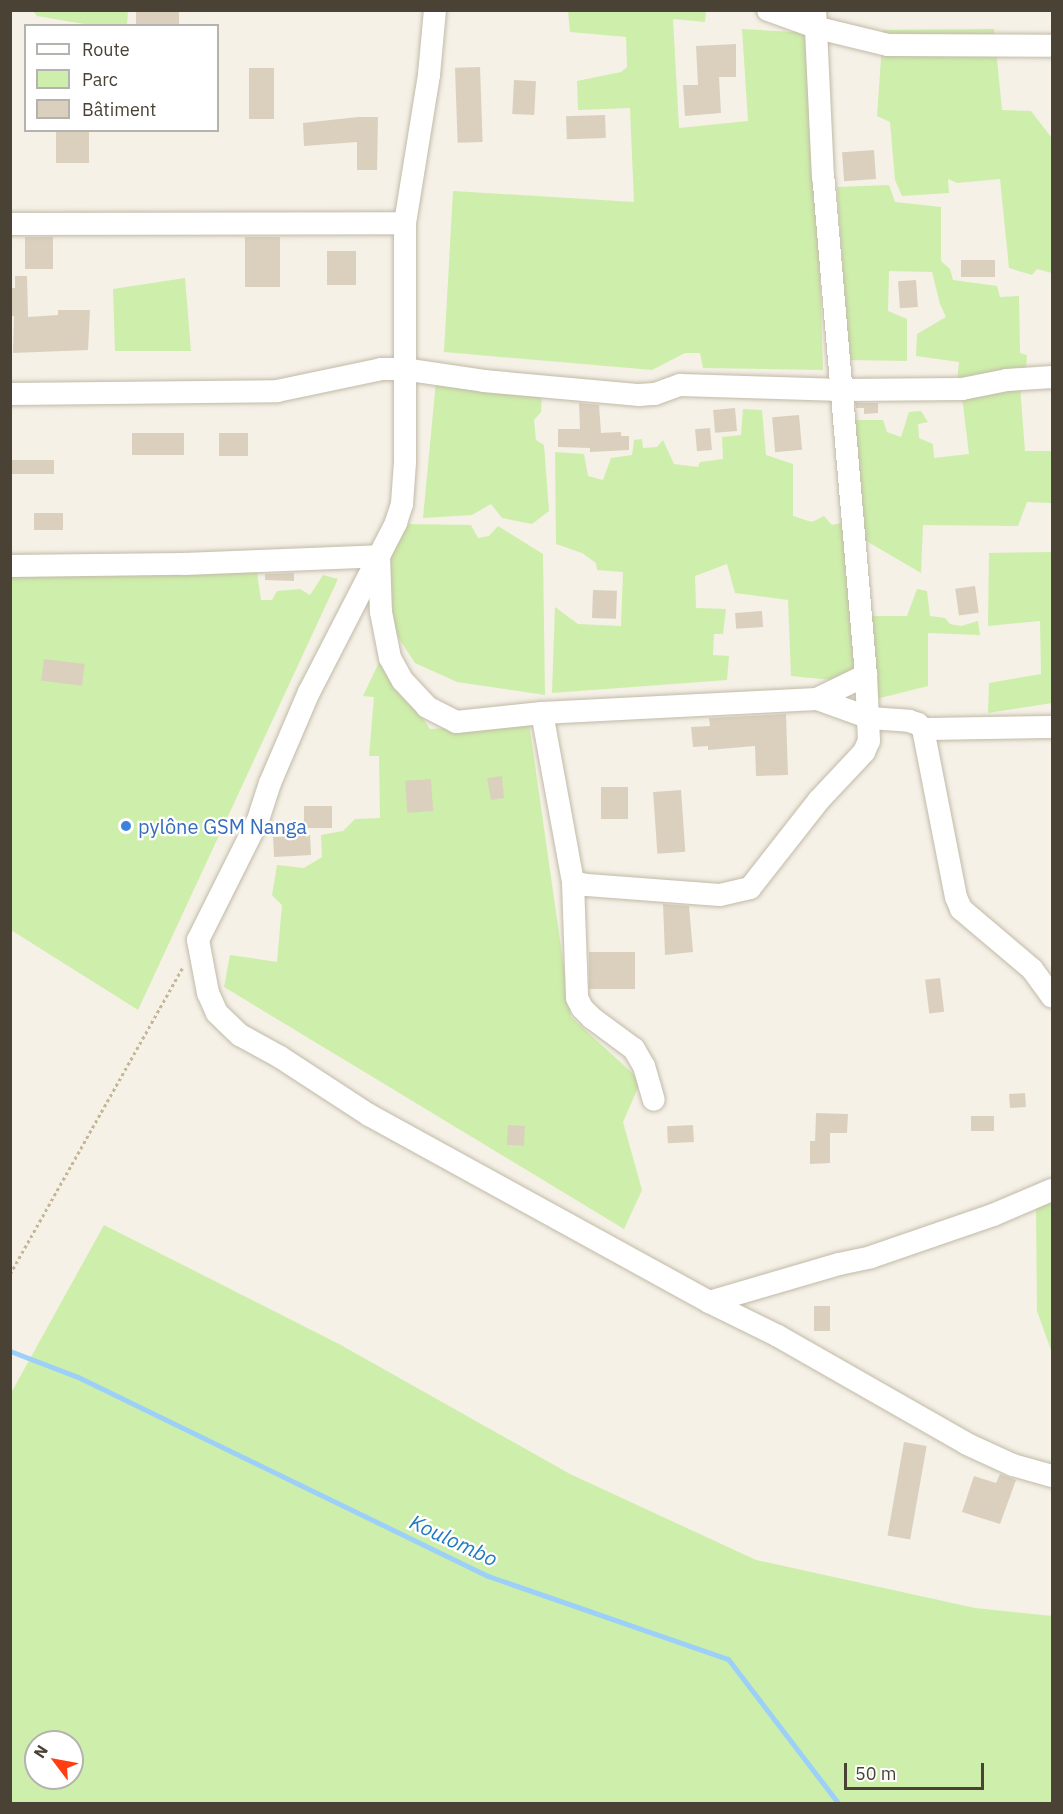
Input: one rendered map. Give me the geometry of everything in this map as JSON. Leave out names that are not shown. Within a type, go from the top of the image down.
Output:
[{"type":"street","points":[[435,10],[429,75],[405,223],[403,369],[405,462],[402,504],[396,523],[309,692],[270,783],[258,820],[198,940],[208,993],[217,1013],[240,1035],[280,1057],[369,1115],[709,1302],[778,1336],[966,1444],[1013,1465],[1053,1476]]},
{"type":"street","points":[[768,10],[816,19],[888,45],[1053,46]]},
{"type":"street","points":[[573,882],[720,895],[750,888],[819,800],[864,752],[869,741],[870,718],[820,140],[816,19]]},
{"type":"street","points":[[10,224],[405,223]]},
{"type":"street","points":[[10,394],[277,391],[381,369],[403,369],[484,381],[639,395],[655,394],[680,385],[842,390],[962,390],[1007,380],[1053,377]]},
{"type":"street","points":[[10,566],[184,564],[379,556]]},
{"type":"street","points":[[379,556],[381,612],[390,658],[403,681],[427,707],[456,722],[542,713],[817,699],[870,718],[909,721],[923,729],[1053,727]]},
{"type":"street","points":[[817,699],[866,675]]},
{"type":"street","points":[[542,713],[573,882],[577,998],[582,1008],[592,1018],[634,1049],[644,1066],[654,1100]]},
{"type":"street","points":[[923,729],[956,897],[961,909],[1032,969],[1053,997]]},
{"type":"street","points":[[709,1302],[839,1264],[871,1257],[993,1215],[1053,1190]]},
{"type":"path","points":[[10,1274],[198,940]]},
{"type":"green space","points":[[33,11],[128,11],[127,24],[84,24],[37,16]]},
{"type":"green space","points":[[568,11],[706,11],[705,22],[673,19],[679,128],[748,121],[742,29],[812,33],[823,370],[703,368],[700,353],[685,353],[652,370],[444,352],[453,191],[634,202],[630,108],[578,110],[577,81],[621,72],[627,67],[626,37],[570,32]]},
{"type":"green space","points":[[994,29],[1002,110],[1031,111],[1051,137],[1052,273],[1037,269],[1032,275],[1009,268],[1000,179],[957,183],[948,179],[949,193],[902,196],[895,180],[890,122],[877,116],[883,30]]},
{"type":"green space","points":[[889,185],[895,202],[941,207],[941,261],[950,269],[953,280],[997,286],[1000,297],[1019,296],[1020,353],[1027,355],[1026,372],[957,382],[959,362],[916,356],[917,334],[946,317],[940,304],[932,272],[889,271],[888,311],[907,319],[907,361],[849,360],[837,187]]},
{"type":"green space","points":[[185,278],[191,351],[115,351],[113,289]]},
{"type":"green space","points":[[436,381],[542,395],[541,412],[534,420],[536,440],[544,445],[549,511],[532,524],[502,518],[491,504],[472,515],[423,518]]},
{"type":"green space","points":[[1020,386],[1025,451],[1052,451],[1052,503],[1027,502],[1018,526],[923,525],[921,573],[863,539],[850,420],[883,420],[887,432],[901,437],[909,412],[921,411],[928,422],[918,424],[919,438],[933,444],[934,458],[969,454],[962,397]]},
{"type":"green space","points":[[743,409],[762,410],[766,455],[793,464],[793,516],[812,522],[824,516],[832,525],[845,522],[859,672],[842,681],[791,676],[788,600],[735,593],[727,564],[695,576],[696,608],[726,609],[723,634],[714,634],[713,655],[729,656],[727,680],[552,693],[555,607],[578,624],[621,626],[623,572],[597,570],[596,563],[582,553],[556,544],[555,452],[584,454],[588,476],[603,480],[611,458],[632,455],[634,440],[642,439],[643,448],[657,447],[663,440],[674,464],[698,467],[700,462],[723,459],[722,437],[741,435]]},
{"type":"green space","points":[[402,524],[471,525],[478,538],[489,536],[498,526],[543,554],[545,695],[457,682],[415,663],[388,622],[386,571]]},
{"type":"green space","points":[[1052,552],[1052,703],[988,713],[989,683],[1041,674],[1040,621],[988,626],[989,553]]},
{"type":"green space","points":[[256,566],[261,600],[272,600],[277,591],[300,589],[310,595],[323,575],[338,579],[138,1010],[11,930],[10,570]]},
{"type":"green space","points":[[917,589],[927,591],[930,616],[945,618],[950,624],[961,626],[978,621],[980,635],[928,633],[928,686],[876,699],[871,616],[907,616]]},
{"type":"green space","points":[[382,656],[430,729],[529,723],[571,1017],[641,1081],[623,1122],[642,1190],[624,1229],[224,987],[230,955],[277,962],[282,905],[272,895],[277,865],[304,868],[322,857],[321,835],[343,831],[355,819],[380,818],[379,756],[369,756],[374,697],[363,696]]},
{"type":"green space","points":[[1052,1196],[1052,1353],[1037,1311],[1036,1203]]},
{"type":"green space","points":[[104,1225],[339,1344],[570,1474],[756,1560],[975,1608],[1052,1616],[1052,1803],[11,1803],[11,1393]]},
{"type":"building","points":[[136,10],[179,10],[179,24],[136,24]]},
{"type":"building","points":[[736,44],[736,77],[719,77],[721,113],[685,116],[683,85],[698,85],[696,46]]},
{"type":"building","points":[[480,67],[483,142],[458,143],[455,68]]},
{"type":"building","points":[[249,68],[274,68],[274,119],[249,119]]},
{"type":"building","points":[[514,80],[536,81],[534,115],[512,114]]},
{"type":"building","points":[[605,115],[606,138],[567,139],[566,116]]},
{"type":"building","points":[[378,117],[377,170],[357,170],[357,142],[304,146],[303,123]]},
{"type":"building","points":[[56,132],[89,132],[89,163],[56,163]]},
{"type":"building","points":[[874,150],[876,179],[844,181],[842,152]]},
{"type":"building","points":[[25,237],[53,237],[53,269],[25,269]]},
{"type":"building","points":[[245,237],[280,237],[280,287],[245,287]]},
{"type":"building","points":[[327,251],[356,251],[356,285],[327,285]]},
{"type":"building","points":[[961,260],[995,260],[995,277],[961,277]]},
{"type":"building","points":[[15,276],[27,276],[28,317],[58,315],[58,310],[90,310],[88,350],[13,353],[14,316],[10,316],[10,288],[15,288]]},
{"type":"building","points":[[916,280],[918,307],[900,308],[898,281]]},
{"type":"building","points":[[579,403],[599,405],[601,433],[621,432],[621,436],[629,436],[629,450],[590,452],[590,448],[558,447],[558,429],[580,429]]},
{"type":"building","points":[[856,403],[878,403],[878,413],[864,414],[864,408],[856,408]]},
{"type":"building","points":[[735,408],[737,431],[715,433],[713,410]]},
{"type":"building","points":[[799,415],[802,450],[775,452],[772,417]]},
{"type":"building","points":[[710,428],[712,450],[697,451],[695,429]]},
{"type":"building","points":[[132,433],[184,433],[184,455],[132,455]]},
{"type":"building","points":[[219,433],[248,433],[248,456],[219,456]]},
{"type":"building","points":[[10,460],[54,460],[54,474],[10,474]]},
{"type":"building","points":[[34,513],[63,513],[63,530],[34,530]]},
{"type":"building","points":[[294,573],[294,581],[265,580],[265,574]]},
{"type":"building","points":[[975,586],[979,613],[959,616],[955,589]]},
{"type":"building","points":[[593,590],[617,591],[616,619],[592,618]]},
{"type":"building","points":[[762,611],[763,627],[736,629],[735,613]]},
{"type":"building","points":[[44,659],[85,664],[82,686],[41,681]]},
{"type":"building","points":[[786,714],[788,775],[756,776],[755,746],[708,750],[708,746],[693,747],[691,727],[710,726],[709,718]]},
{"type":"building","points":[[502,776],[504,798],[491,800],[487,778]]},
{"type":"building","points":[[431,779],[433,811],[407,813],[405,781]]},
{"type":"building","points":[[601,787],[628,787],[628,819],[601,819]]},
{"type":"building","points":[[681,790],[685,852],[657,854],[653,792]]},
{"type":"building","points":[[304,806],[332,806],[332,828],[304,828]]},
{"type":"building","points":[[310,835],[311,855],[274,857],[273,837]]},
{"type":"building","points":[[663,904],[689,906],[693,952],[665,955]]},
{"type":"building","points":[[589,952],[635,952],[635,989],[589,989]]},
{"type":"building","points":[[940,978],[944,1012],[929,1014],[925,980]]},
{"type":"building","points":[[1025,1093],[1026,1107],[1010,1108],[1009,1094]]},
{"type":"building","points":[[816,1113],[848,1114],[847,1133],[830,1133],[830,1163],[810,1164],[810,1141],[815,1141]]},
{"type":"building","points":[[971,1116],[994,1116],[994,1131],[971,1131]]},
{"type":"building","points":[[508,1125],[525,1126],[524,1146],[507,1145]]},
{"type":"building","points":[[693,1125],[694,1142],[668,1143],[667,1126]]},
{"type":"building","points":[[814,1306],[830,1306],[830,1331],[814,1331]]},
{"type":"building","points":[[904,1442],[927,1446],[910,1540],[888,1536]]},
{"type":"building","points":[[1000,1474],[1016,1480],[1000,1524],[962,1512],[974,1476],[996,1483]]},
{"type":"waterway","name":"Koulombo","points":[[10,1351],[78,1377],[488,1576],[728,1659],[839,1804]]},
{"type":"place","name":"pylône GSM Nanga","points":[[126,826]]}]
